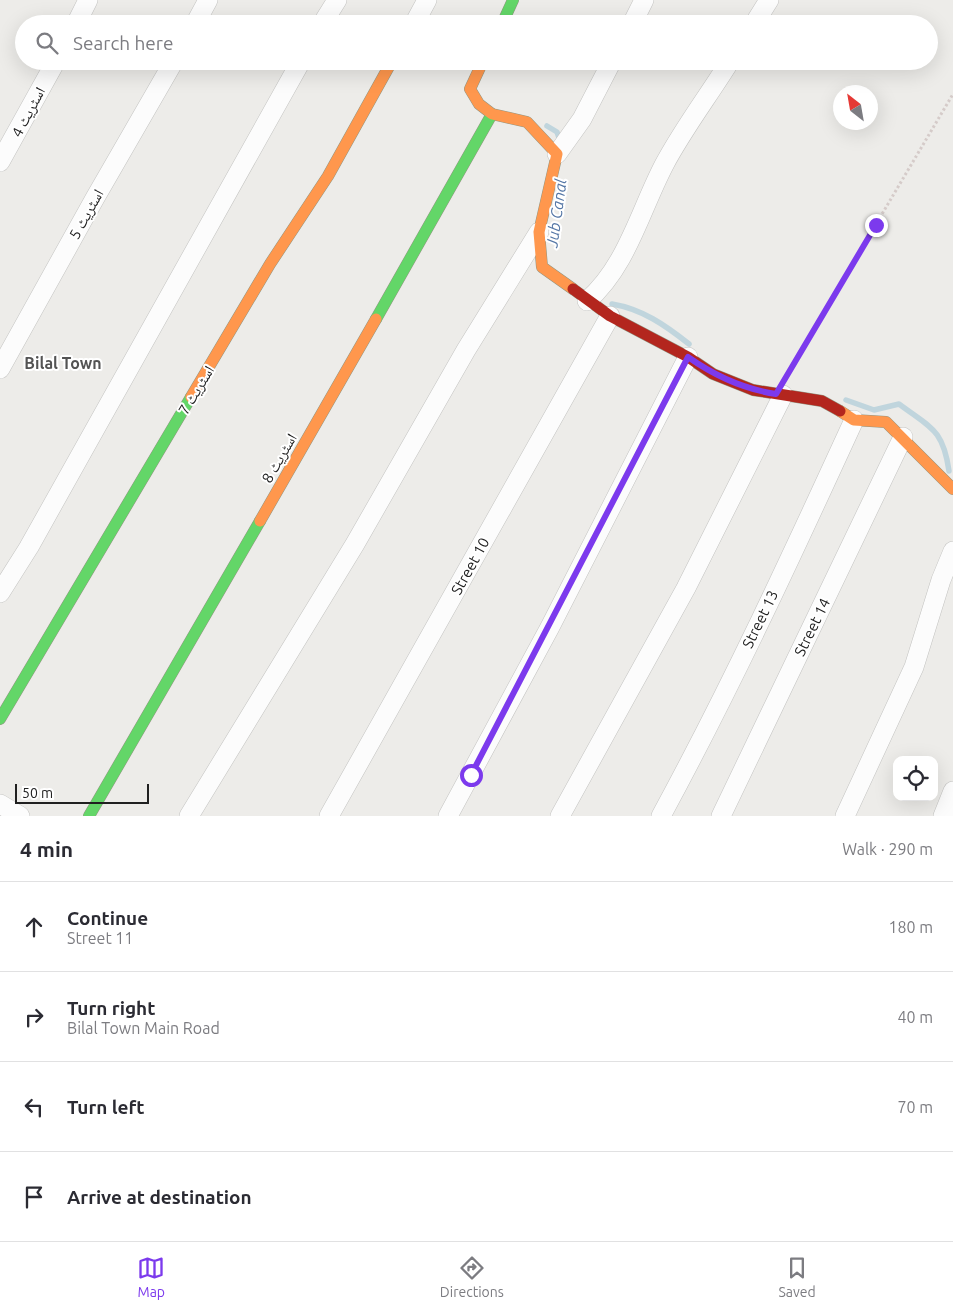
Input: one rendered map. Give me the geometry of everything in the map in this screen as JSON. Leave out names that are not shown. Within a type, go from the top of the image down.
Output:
[{"type":"street","points":[[80,15],[88,0]]},
{"type":"street","points":[[200,15],[208,0]]},
{"type":"street","points":[[328,15],[337,0]]},
{"type":"street","points":[[419,15],[427,0]]},
{"type":"street","points":[[506,15],[514,0]]},
{"type":"street","points":[[636,15],[644,0]]},
{"type":"street","points":[[760,15],[769,0]]},
{"type":"street","name":"اسٹریٹ 4","points":[[0,162],[51,70]]},
{"type":"street","name":"اسٹریٹ 5","points":[[0,369],[94,198],[169,70]]},
{"type":"street","points":[[0,594],[64,486],[296,70]]},
{"type":"street","name":"اسٹریٹ 7","points":[[0,719],[270,264],[328,176],[387,70]]},
{"type":"street","points":[[479,70],[470,89],[480,104],[492,114],[527,122],[558,154]]},
{"type":"street","points":[[189,816],[355,544],[466,350],[539,232],[558,154],[582,119],[607,70]]},
{"type":"street","points":[[587,301],[603,287],[640,220],[664,165],[724,70]]},
{"type":"street","name":"اسٹریٹ 8","points":[[89,816],[492,114]]},
{"type":"street","points":[[539,232],[542,267],[610,316],[688,357],[713,374],[753,390],[822,401],[854,420],[886,422],[952,486]]},
{"type":"street","name":"Street 10","points":[[329,816],[610,316]]},
{"type":"street","points":[[448,816],[550,627],[688,357]]},
{"type":"street","points":[[560,816],[686,588],[779,395]]},
{"type":"street","name":"Street 13","points":[[662,816],[806,525],[854,420]]},
{"type":"street","name":"Street 14","points":[[721,816],[903,437]]},
{"type":"street","points":[[845,816],[914,667],[941,580],[953,551]]},
{"type":"street","points":[[943,816],[953,791]]},
{"type":"street","points":[[0,804],[20,816]]},
{"type":"path","points":[[779,395],[953,94]]},
{"type":"waterway","name":"Jub Canal","points":[[547,126],[557,132],[560,141]]},
{"type":"waterway","name":"Jub Canal","points":[[612,304],[623,306],[653,319],[689,344]]},
{"type":"waterway","name":"Jub Canal","points":[[846,400],[874,410],[899,404],[934,431],[943,446],[949,471]]},
{"type":"traffic: fast","points":[[506,15],[513,0]]},
{"type":"traffic: fast","points":[[376,319],[492,114]]},
{"type":"traffic: fast","points":[[0,719],[191,397]]},
{"type":"traffic: fast","points":[[89,816],[260,521]]},
{"type":"traffic: slow","points":[[191,397],[270,264],[328,176],[387,70]]},
{"type":"traffic: slow","points":[[479,70],[470,89],[479,104],[492,114],[527,122],[557,154],[539,232],[542,267],[573,289]]},
{"type":"traffic: slow","points":[[260,521],[376,319]]},
{"type":"traffic: slow","points":[[840,411],[854,420],[886,422],[953,489]]},
{"type":"traffic: jam","points":[[573,289],[610,316],[688,357],[713,374],[753,390],[822,401],[840,411]]},
{"type":"district","name":"Bilal Town","points":[[63,363]]},
{"type":"route","points":[[471,775],[550,627],[688,357],[713,374],[753,390],[776,394],[876,225]]}]
